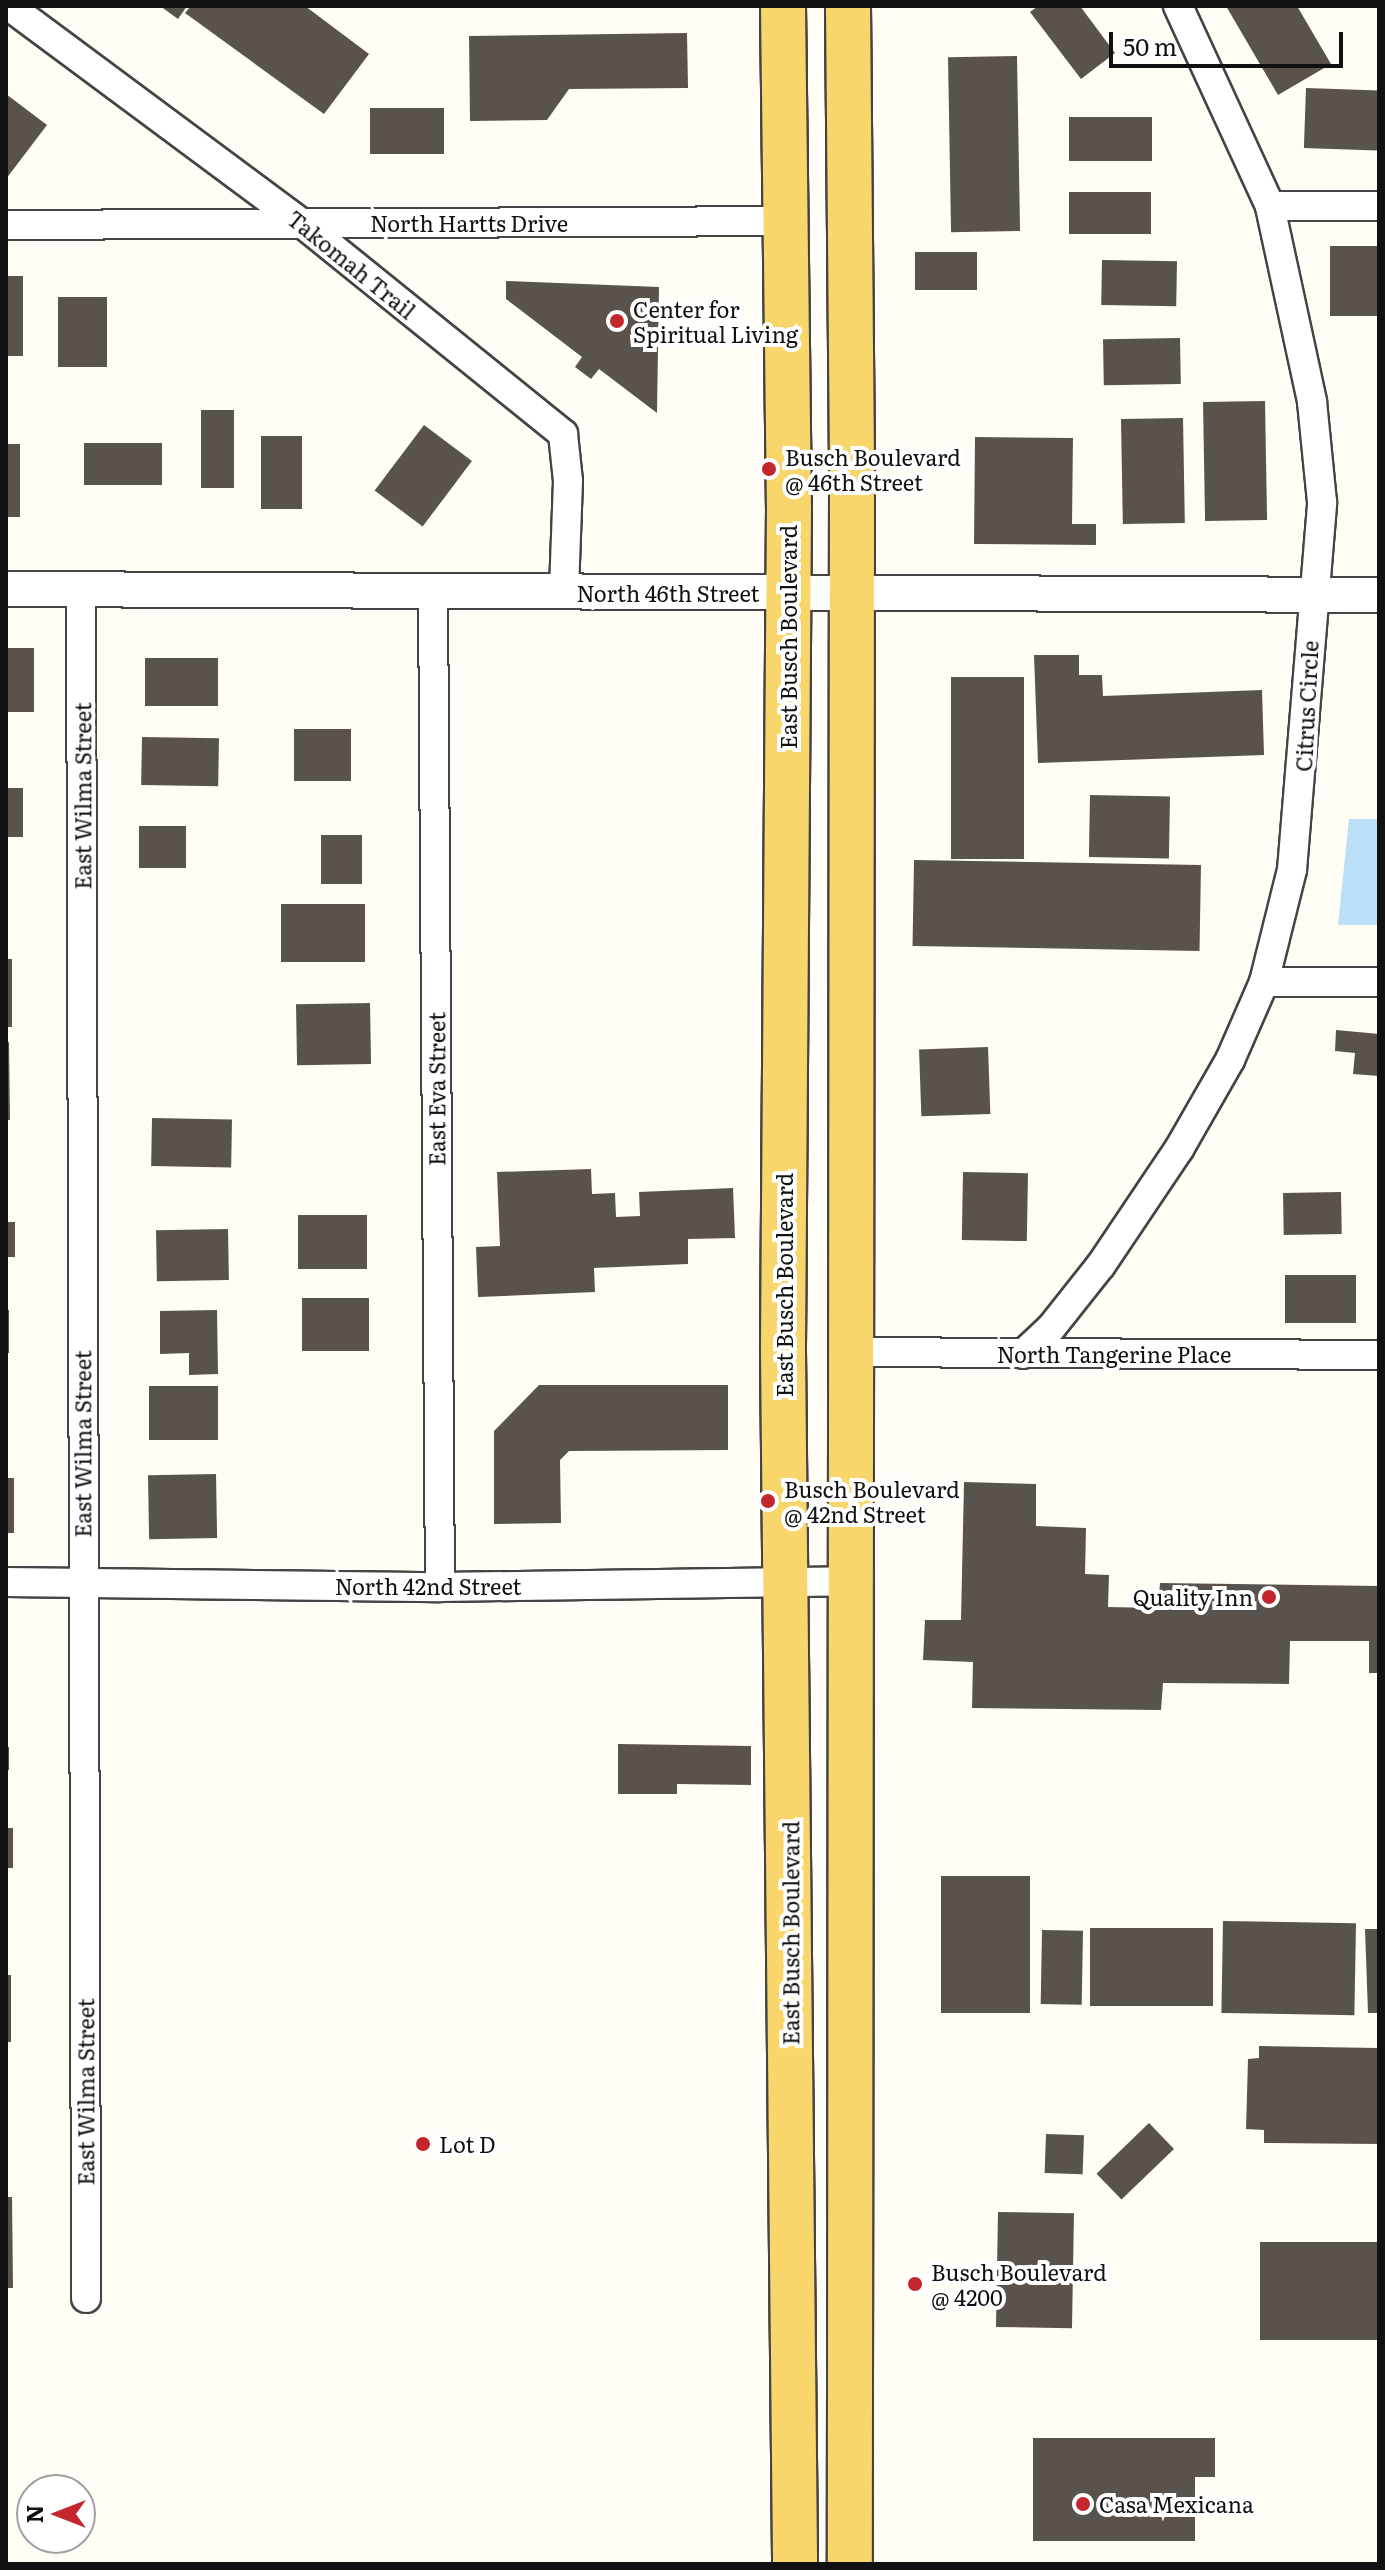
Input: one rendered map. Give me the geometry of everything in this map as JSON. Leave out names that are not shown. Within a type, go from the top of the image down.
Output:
[{"type":"main road","name":"East Busch Boulevard","points":[[783,6],[788,221],[789,593],[783,1330],[795,2564]]},
{"type":"main road","points":[[825,6],[825,102],[849,139]]},
{"type":"main road","points":[[848,6],[852,593],[850,2564]]},
{"type":"main road","points":[[793,2310],[820,2399],[824,2564]]},
{"type":"street","name":"Takomah Trail","points":[[9,6],[303,224],[563,434],[568,481],[563,553],[564,592]]},
{"type":"street","name":"Citrus Circle","points":[[1023,1354],[1051,1328],[1101,1265],[1179,1149],[1230,1060],[1264,982],[1292,870],[1322,502],[1312,401],[1270,206],[1178,6]]},
{"type":"street","points":[[1270,206],[1379,206]]},
{"type":"street","name":"North Hartts Drive","points":[[6,225],[788,221]]},
{"type":"street","name":"North 46th Street","points":[[6,589],[1379,595]]},
{"type":"street","name":"East Wilma Street","points":[[81,590],[86,2298]]},
{"type":"street","name":"East Eva Street","points":[[433,592],[440,1587]]},
{"type":"street","points":[[1264,982],[1379,982]]},
{"type":"street","name":"North Tangerine Place","points":[[850,1352],[1379,1355]]},
{"type":"street","name":"North 42nd Street","points":[[6,1582],[440,1587],[850,1581]]},
{"type":"water","points":[[1349,819],[1379,819],[1379,925],[1338,925]]},
{"type":"building","points":[[160,6],[187,6],[178,19]]},
{"type":"building","points":[[191,6],[305,6],[369,54],[324,114],[185,13]]},
{"type":"building","points":[[1038,6],[1080,6],[1115,53],[1081,79],[1030,12]]},
{"type":"building","points":[[1226,6],[1297,6],[1331,64],[1278,95]]},
{"type":"building","points":[[687,33],[688,88],[569,89],[547,120],[470,121],[469,36]]},
{"type":"building","points":[[1017,56],[1020,231],[951,232],[948,57]]},
{"type":"building","points":[[1306,88],[1379,91],[1377,151],[1304,148]]},
{"type":"building","points":[[6,94],[47,125],[6,179]]},
{"type":"building","points":[[370,108],[444,108],[444,154],[370,154]]},
{"type":"building","points":[[1069,117],[1152,117],[1152,161],[1069,161]]},
{"type":"building","points":[[1069,192],[1151,192],[1151,234],[1069,234]]},
{"type":"building","points":[[1330,246],[1379,246],[1379,316],[1330,316]]},
{"type":"building","points":[[915,252],[977,252],[977,290],[915,290]]},
{"type":"building","points":[[1102,260],[1177,261],[1176,306],[1101,305]]},
{"type":"building","points":[[6,276],[23,276],[23,356],[6,356]]},
{"type":"building","points":[[506,281],[659,287],[657,413],[599,369],[591,379],[575,367],[582,357],[506,299]]},
{"type":"building","points":[[58,297],[107,297],[107,367],[58,367]]},
{"type":"building","points":[[1180,338],[1181,384],[1104,385],[1103,339]]},
{"type":"building","points":[[1265,401],[1267,520],[1205,521],[1203,402]]},
{"type":"building","points":[[201,410],[234,410],[234,488],[201,488]]},
{"type":"building","points":[[1183,418],[1185,523],[1123,524],[1121,419]]},
{"type":"building","points":[[424,425],[472,461],[423,527],[375,490]]},
{"type":"building","points":[[261,436],[302,436],[302,509],[261,509]]},
{"type":"building","points":[[975,437],[1073,438],[1072,524],[1096,524],[1096,545],[974,544]]},
{"type":"building","points":[[84,443],[162,443],[162,485],[84,485]]},
{"type":"building","points":[[6,444],[20,444],[20,517],[6,517]]},
{"type":"building","points":[[6,648],[34,648],[34,712],[6,712]]},
{"type":"building","points":[[1034,655],[1079,655],[1079,675],[1102,675],[1103,696],[1262,690],[1264,755],[1038,763]]},
{"type":"building","points":[[145,658],[218,658],[218,706],[145,706]]},
{"type":"building","points":[[951,677],[1024,677],[1024,859],[951,859]]},
{"type":"building","points":[[294,729],[351,729],[351,781],[294,781]]},
{"type":"building","points":[[142,737],[219,738],[218,786],[141,785]]},
{"type":"building","points":[[6,788],[23,788],[23,837],[6,837]]},
{"type":"building","points":[[1090,795],[1170,796],[1169,858],[1089,857]]},
{"type":"building","points":[[139,826],[186,826],[186,868],[139,868]]},
{"type":"building","points":[[321,835],[362,835],[362,884],[321,884]]},
{"type":"building","points":[[914,860],[1201,865],[1199,951],[913,946]]},
{"type":"building","points":[[281,904],[365,904],[365,962],[281,962]]},
{"type":"building","points":[[6,959],[12,959],[12,1027],[6,1027]]},
{"type":"building","points":[[370,1003],[371,1064],[297,1065],[296,1004]]},
{"type":"building","points":[[1336,1030],[1379,1034],[1379,1076],[1353,1074],[1355,1053],[1335,1051]]},
{"type":"building","points":[[6,1042],[9,1042],[10,1120],[6,1120]]},
{"type":"building","points":[[988,1047],[990,1114],[921,1116],[919,1049]]},
{"type":"building","points":[[152,1118],[232,1119],[231,1167],[151,1166]]},
{"type":"building","points":[[591,1169],[592,1194],[615,1193],[616,1217],[640,1216],[639,1192],[733,1188],[735,1238],[688,1239],[688,1264],[594,1268],[595,1292],[478,1297],[476,1247],[500,1246],[497,1172]]},
{"type":"building","points":[[963,1172],[1028,1173],[1027,1241],[962,1240]]},
{"type":"building","points":[[1341,1192],[1342,1234],[1284,1235],[1283,1193]]},
{"type":"building","points":[[298,1215],[367,1215],[367,1269],[298,1269]]},
{"type":"building","points":[[6,1222],[15,1222],[15,1257],[6,1257]]},
{"type":"building","points":[[228,1229],[229,1280],[157,1281],[156,1230]]},
{"type":"building","points":[[1285,1275],[1356,1275],[1356,1323],[1285,1323]]},
{"type":"building","points":[[302,1298],[369,1298],[369,1351],[302,1351]]},
{"type":"building","points":[[6,1310],[9,1310],[9,1353],[6,1353]]},
{"type":"building","points":[[217,1310],[218,1374],[189,1375],[189,1353],[160,1354],[160,1311]]},
{"type":"building","points":[[539,1385],[728,1385],[728,1450],[569,1451],[560,1460],[561,1523],[494,1524],[494,1431]]},
{"type":"building","points":[[149,1386],[218,1386],[218,1440],[149,1440]]},
{"type":"building","points":[[216,1474],[217,1538],[149,1539],[148,1475]]},
{"type":"building","points":[[6,1478],[14,1478],[14,1533],[6,1533]]},
{"type":"building","name":"Quality Inn","points":[[964,1482],[1036,1484],[1036,1526],[1086,1528],[1085,1574],[1109,1575],[1108,1607],[1158,1608],[1160,1583],[1379,1586],[1379,1673],[1369,1673],[1369,1641],[1290,1641],[1289,1684],[1163,1683],[1161,1710],[972,1708],[973,1662],[923,1660],[925,1620],[961,1620]]},
{"type":"building","points":[[618,1744],[751,1746],[751,1785],[677,1784],[677,1794],[618,1794]]},
{"type":"building","points":[[6,1747],[9,1747],[9,1770],[6,1770]]},
{"type":"building","points":[[6,1828],[13,1828],[13,1868],[6,1868]]},
{"type":"building","points":[[941,1876],[1030,1876],[1030,2013],[941,2013]]},
{"type":"building","points":[[1223,1921],[1356,1923],[1354,2015],[1221,2013]]},
{"type":"building","points":[[1090,1928],[1213,1928],[1213,2006],[1090,2006]]},
{"type":"building","points":[[1365,1929],[1379,1929],[1379,2013],[1368,2013]]},
{"type":"building","points":[[1042,1930],[1083,1931],[1082,2005],[1041,2004]]},
{"type":"building","points":[[6,1975],[11,1975],[11,2042],[6,2042]]},
{"type":"building","points":[[1259,2046],[1379,2048],[1379,2144],[1264,2143],[1264,2130],[1246,2129],[1248,2059],[1259,2058]]},
{"type":"building","points":[[1149,2123],[1174,2149],[1121,2200],[1096,2174]]},
{"type":"building","points":[[1046,2134],[1084,2135],[1083,2174],[1045,2173]]},
{"type":"building","points":[[6,2197],[12,2197],[13,2288],[6,2288]]},
{"type":"building","points":[[998,2212],[1074,2213],[1072,2328],[996,2327]]},
{"type":"building","points":[[1260,2242],[1379,2242],[1379,2340],[1260,2340]]},
{"type":"building","points":[[1033,2438],[1215,2438],[1215,2477],[1195,2477],[1195,2541],[1033,2541]]},
{"type":"place","name":"Center for Spiritual Living","points":[[617,321]]},
{"type":"place","name":"Busch Boulevard @ 46th Street","points":[[769,469]]},
{"type":"place","name":"Busch Boulevard @ 42nd Street","points":[[768,1501]]},
{"type":"place","name":"Quality Inn","points":[[1269,1597]]},
{"type":"place","name":"Lot D","points":[[423,2144]]},
{"type":"place","name":"Busch Boulevard @ 4200","points":[[915,2284]]},
{"type":"place","name":"Casa Mexicana","points":[[1083,2504]]}]
